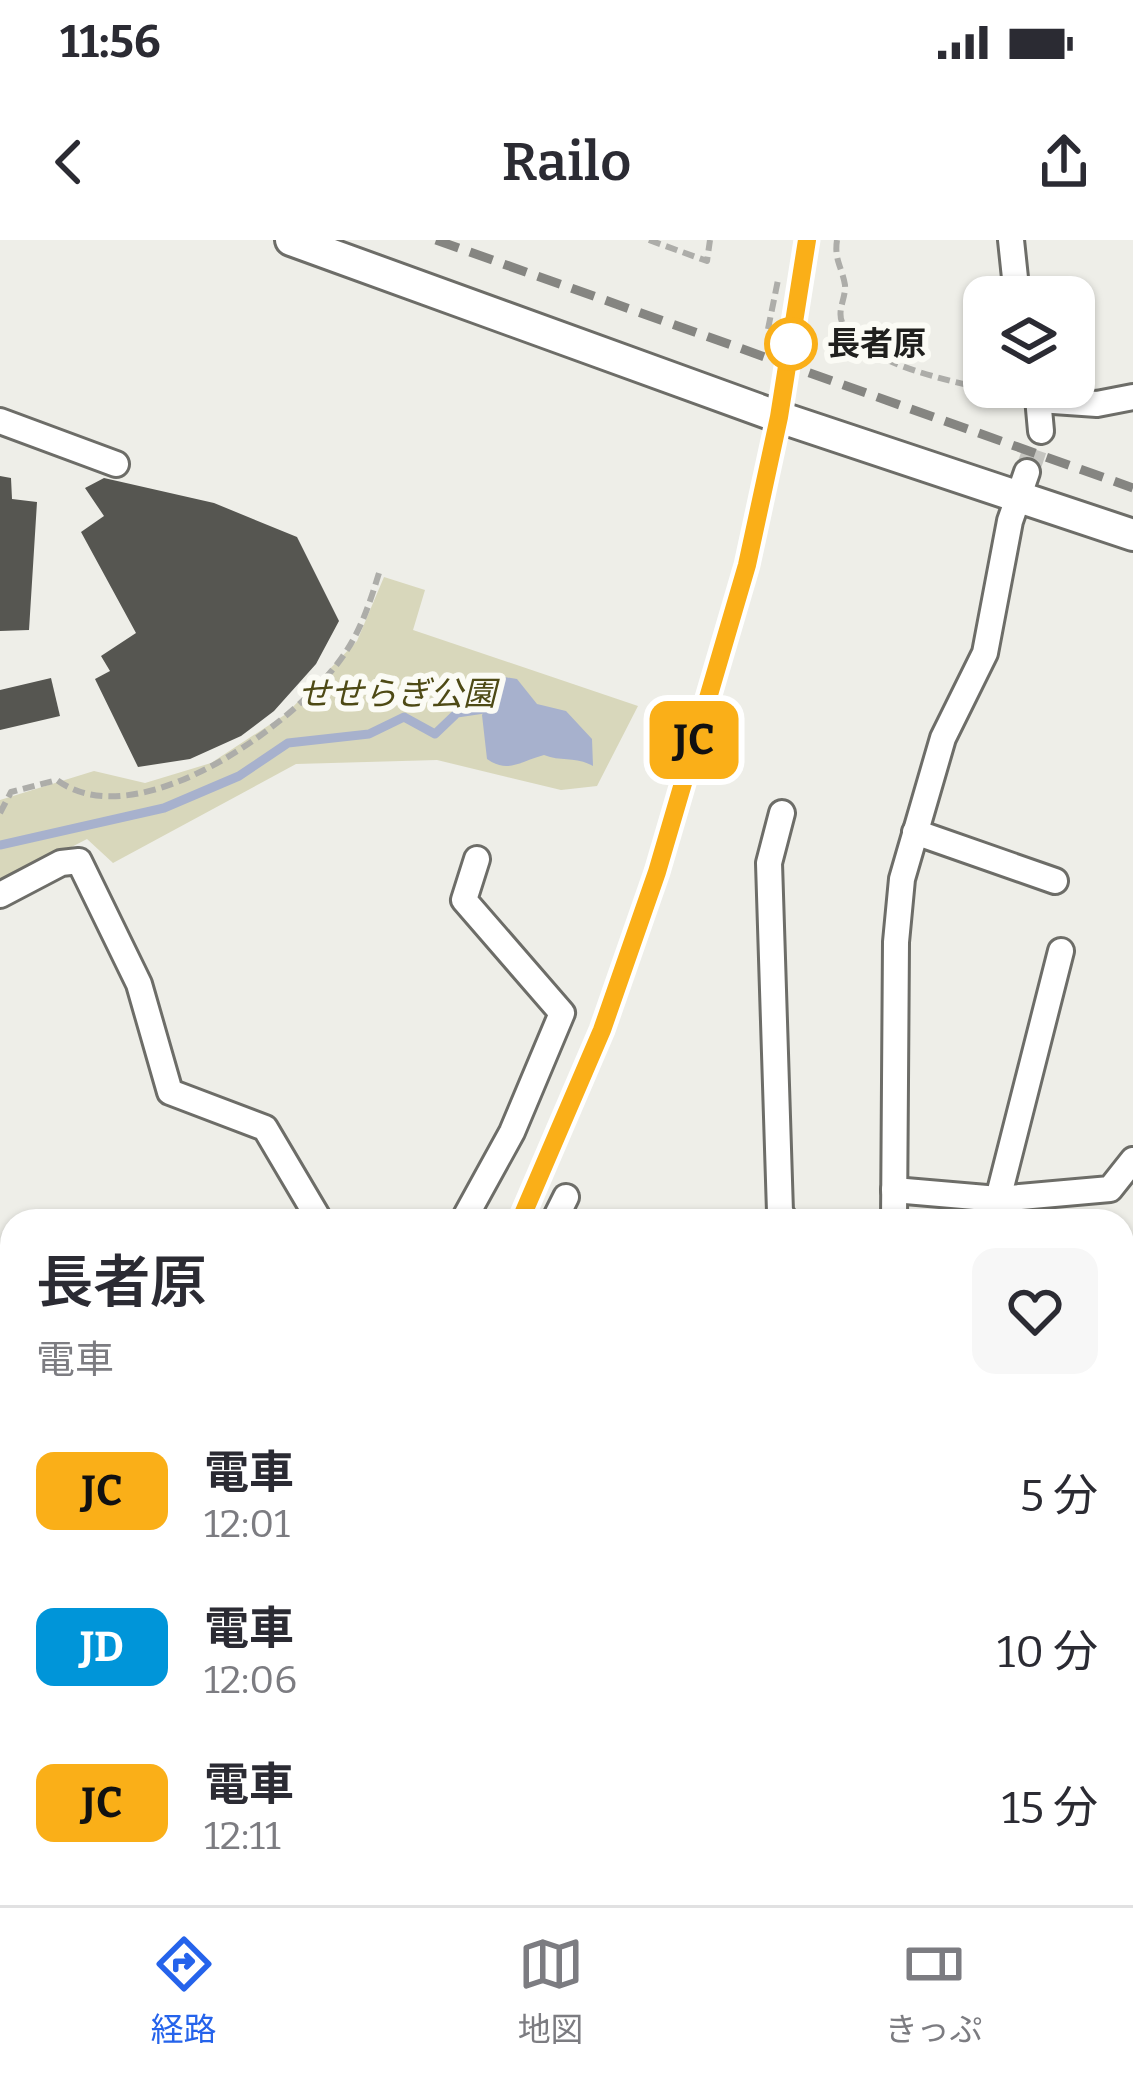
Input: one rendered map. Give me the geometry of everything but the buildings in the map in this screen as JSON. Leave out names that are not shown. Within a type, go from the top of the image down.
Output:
[{"type":"street","points":[[290,240],[779,417],[1022,484],[1133,536]]},
{"type":"street","points":[[1011,240],[1015,276]]},
{"type":"street","points":[[1095,399],[1127,402]]},
{"type":"street","points":[[1039,408],[1041,430]]},
{"type":"street","points":[[0,422],[116,464]]},
{"type":"street","points":[[894,1209],[896,942],[902,879],[943,738],[985,652],[1022,484]]},
{"type":"street","points":[[780,1209],[769,863],[782,813]]},
{"type":"street","points":[[915,832],[1054,881]]},
{"type":"street","points":[[470,1209],[512,1132],[562,1013],[464,900],[477,859]]},
{"type":"street","points":[[0,895],[61,863],[79,861],[139,984],[170,1092],[265,1128],[313,1209]]},
{"type":"street","points":[[1002,1209],[1061,951]]},
{"type":"street","points":[[1007,1209],[1110,1189],[1133,1160]]},
{"type":"street","points":[[894,1190],[997,1209]]},
{"type":"street","points":[[560,1209],[566,1197]]},
{"type":"path","points":[[649,240],[707,261],[710,240]]},
{"type":"path","points":[[837,240],[834,259],[845,286],[839,318],[851,339],[946,381],[963,383]]},
{"type":"path","points":[[769,328],[778,280]]},
{"type":"path","points":[[0,813],[11,792],[42,783],[57,780],[71,790],[132,793],[196,776],[233,755],[292,714],[347,650],[379,573]]},
{"type":"green space","name":"せせらぎ公園","points":[[384,577],[425,590],[413,630],[638,706],[597,786],[561,790],[437,760],[296,764],[113,863],[87,839],[0,884],[0,800],[94,771],[145,783],[211,763],[286,714],[357,641]]},
{"type":"water","points":[[504,677],[517,679],[537,704],[566,711],[592,739],[593,766],[544,755],[508,766],[487,759],[482,715]]},
{"type":"waterway","points":[[0,845],[164,808],[239,776],[288,743],[369,734],[404,717],[435,734],[457,713],[484,709]]},
{"type":"tunnel","points":[[1027,472],[1041,431]]},
{"type":"railway","points":[[436,240],[1133,488]]},
{"type":"railway","points":[[525,1209],[602,1030],[657,872],[747,565],[779,417],[807,240]]},
{"type":"train","name":"JC","points":[[527,1209],[602,1030],[657,872],[747,565],[779,417],[807,240]]},
{"type":"place","name":"長者原","points":[[791,344]]}]
